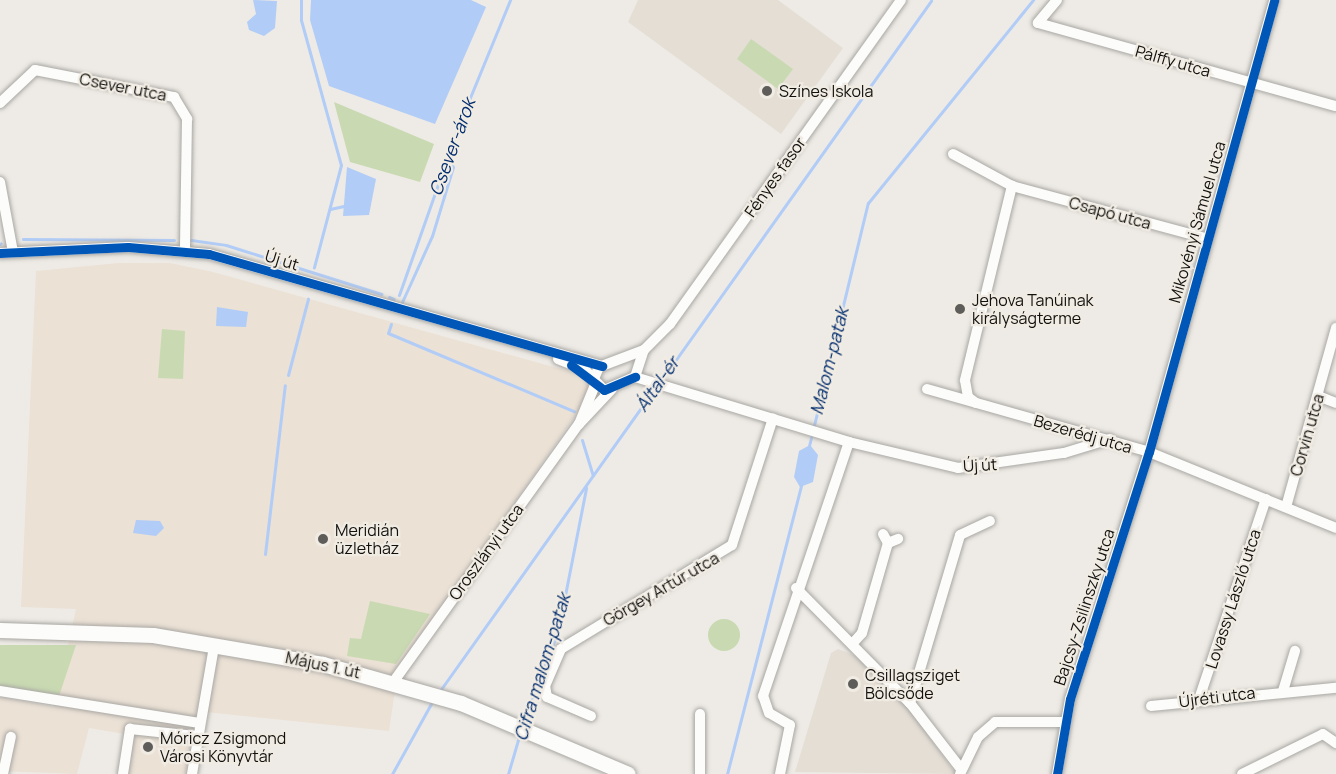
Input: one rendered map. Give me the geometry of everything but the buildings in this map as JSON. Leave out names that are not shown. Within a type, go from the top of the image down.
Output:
[{"type":"main road","name":"Május 1. út","points":[[0,630],[142,634],[394,681],[515,723],[628,774]]},
{"type":"street","name":"Fényes fasor","points":[[636,372],[644,350],[691,296],[901,0]]},
{"type":"street","name":"Pálffy utca","points":[[1057,0],[1038,23],[1336,106]]},
{"type":"street","name":"Mikovényi Sámuel utca","points":[[1149,452],[1274,0]]},
{"type":"street","name":"Csever utca","points":[[0,103],[35,70],[174,97],[187,119],[185,250]]},
{"type":"street","name":"Csapó utca","points":[[953,154],[1012,186],[1208,239]]},
{"type":"street","points":[[0,182],[13,252]]},
{"type":"street","points":[[979,405],[968,397],[964,380],[1012,186]]},
{"type":"street","name":"Új út","points":[[0,253],[128,247],[185,250],[602,366]]},
{"type":"street","name":"Corvin utca","points":[[1286,507],[1336,328]]},
{"type":"street","name":"Fényes fasor","points":[[602,366],[624,360],[644,350]]},
{"type":"street","name":"Új út","points":[[549,353],[585,370],[594,383]]},
{"type":"street","name":"Új út","points":[[624,360],[647,381],[668,388],[849,442],[958,468],[1064,453],[1110,439]]},
{"type":"street","name":"Oroszlányi utca","points":[[579,424],[602,366]]},
{"type":"street","name":"Oroszlányi utca","points":[[394,681],[579,424],[612,389],[636,372]]},
{"type":"street","points":[[594,383],[612,389]]},
{"type":"street","name":"Bezerédj utca","points":[[927,389],[1110,439],[1149,452],[1336,528]]},
{"type":"street","points":[[1318,396],[1336,403]]},
{"type":"street","name":"Görgey Artúr utca","points":[[591,716],[547,697],[545,686],[561,649],[732,545],[772,418]]},
{"type":"street","points":[[780,774],[790,725],[769,713],[763,696],[796,588],[849,442]]},
{"type":"street","name":"Bajcsy-Zsilinszky utca","points":[[1057,774],[1065,722],[1149,452]]},
{"type":"street","name":"Lovassy László utca","points":[[1199,699],[1266,499]]},
{"type":"street","points":[[910,704],[960,535],[990,521]]},
{"type":"street","points":[[853,644],[862,633],[890,539]]},
{"type":"street","points":[[796,588],[910,704],[960,772],[978,737],[995,722],[1065,722]]},
{"type":"street","points":[[192,774],[196,736],[214,646]]},
{"type":"street","points":[[1283,691],[1295,651]]},
{"type":"street","name":"Újréti utca","points":[[1151,706],[1199,699],[1336,688]]},
{"type":"street","points":[[0,691],[199,723]]},
{"type":"street","points":[[700,714],[700,774]]},
{"type":"street","points":[[123,774],[130,729],[196,736]]},
{"type":"street","points":[[1242,774],[1323,734],[1336,743]]},
{"type":"street","points":[[3,774],[11,737]]},
{"type":"shaded area","name":"Színes Iskola","points":[[638,0],[778,0],[843,48],[781,134],[628,22]]},
{"type":"shaded area","points":[[119,263],[170,263],[213,272],[600,380],[398,670],[389,731],[196,711],[186,774],[118,774],[124,734],[89,728],[77,774],[0,771],[0,697],[54,707],[76,609],[21,607],[36,271]]},
{"type":"shaded area","name":"Csillagsziget Bölcsőde","points":[[838,649],[858,657],[911,712],[956,774],[795,772],[831,653]]},
{"type":"green space","points":[[751,39],[793,69],[778,89],[737,59]]},
{"type":"green space","points":[[334,102],[434,144],[420,182],[350,162]]},
{"type":"green space","points":[[162,329],[185,331],[183,379],[158,378]]},
{"type":"green space","points":[[370,601],[430,614],[396,664],[347,656],[350,638],[361,639]]},
{"type":"green space","points":[[724,619],[736,623],[740,635],[736,647],[724,651],[712,647],[708,635],[712,623]]},
{"type":"green space","points":[[0,645],[76,645],[59,696],[0,687]]},
{"type":"water","points":[[253,0],[277,1],[275,28],[264,36],[249,30],[247,22],[256,14]]},
{"type":"water","points":[[311,0],[471,0],[486,7],[435,124],[329,86],[310,20]]},
{"type":"water","points":[[347,167],[376,179],[369,215],[343,216]]},
{"type":"water","points":[[217,307],[248,312],[246,327],[216,326]]},
{"type":"water","points":[[810,445],[818,455],[813,482],[800,487],[794,477],[799,451]]},
{"type":"water","points":[[136,520],[160,521],[164,528],[156,536],[133,533]]},
{"type":"waterway","points":[[301,0],[301,20],[341,165],[314,267]]},
{"type":"waterway","name":"Csever-árok","points":[[399,295],[460,122],[510,0]]},
{"type":"waterway","name":"Által-ér","points":[[660,382],[931,0]]},
{"type":"waterway","name":"Malom-patak","points":[[809,446],[868,203],[1033,0]]},
{"type":"waterway","points":[[402,302],[432,236],[453,167],[448,156]]},
{"type":"waterway","points":[[330,209],[344,206]]},
{"type":"waterway","points":[[23,239],[174,240]]},
{"type":"waterway","points":[[191,240],[226,245],[381,294]]},
{"type":"waterway","points":[[389,297],[394,299]]},
{"type":"waterway","points":[[288,375],[308,299]]},
{"type":"waterway","points":[[391,324],[388,333],[574,411]]},
{"type":"waterway","points":[[265,554],[285,385]]},
{"type":"waterway","name":"Által-ér","points":[[439,692],[656,387]]},
{"type":"waterway","points":[[582,440],[593,475]]},
{"type":"waterway","name":"Malom-patak","points":[[727,774],[801,485]]},
{"type":"waterway","name":"Cifra malom-patak","points":[[523,723],[558,631],[586,488]]},
{"type":"waterway","name":"Által-ér","points":[[392,774],[433,700]]},
{"type":"waterway","name":"Cifra malom-patak","points":[[508,774],[520,733]]},
{"type":"cycle path","points":[[1057,774],[1070,699],[1149,452],[1274,0]]},
{"type":"cycle path","points":[[0,253],[128,247],[209,254],[602,366]]},
{"type":"cycle path","points":[[571,365],[604,390],[635,377]]},
{"type":"place","name":"Színes Iskola","points":[[767,91]]},
{"type":"place","name":"Jehova Tanúinak királyságterme","points":[[960,309]]},
{"type":"place","name":"Meridián üzletház","points":[[323,539]]},
{"type":"place","name":"Csillagsziget Bölcsőde","points":[[853,684]]},
{"type":"place","name":"Móricz Zsigmond Városi Könyvtár","points":[[148,747]]}]
